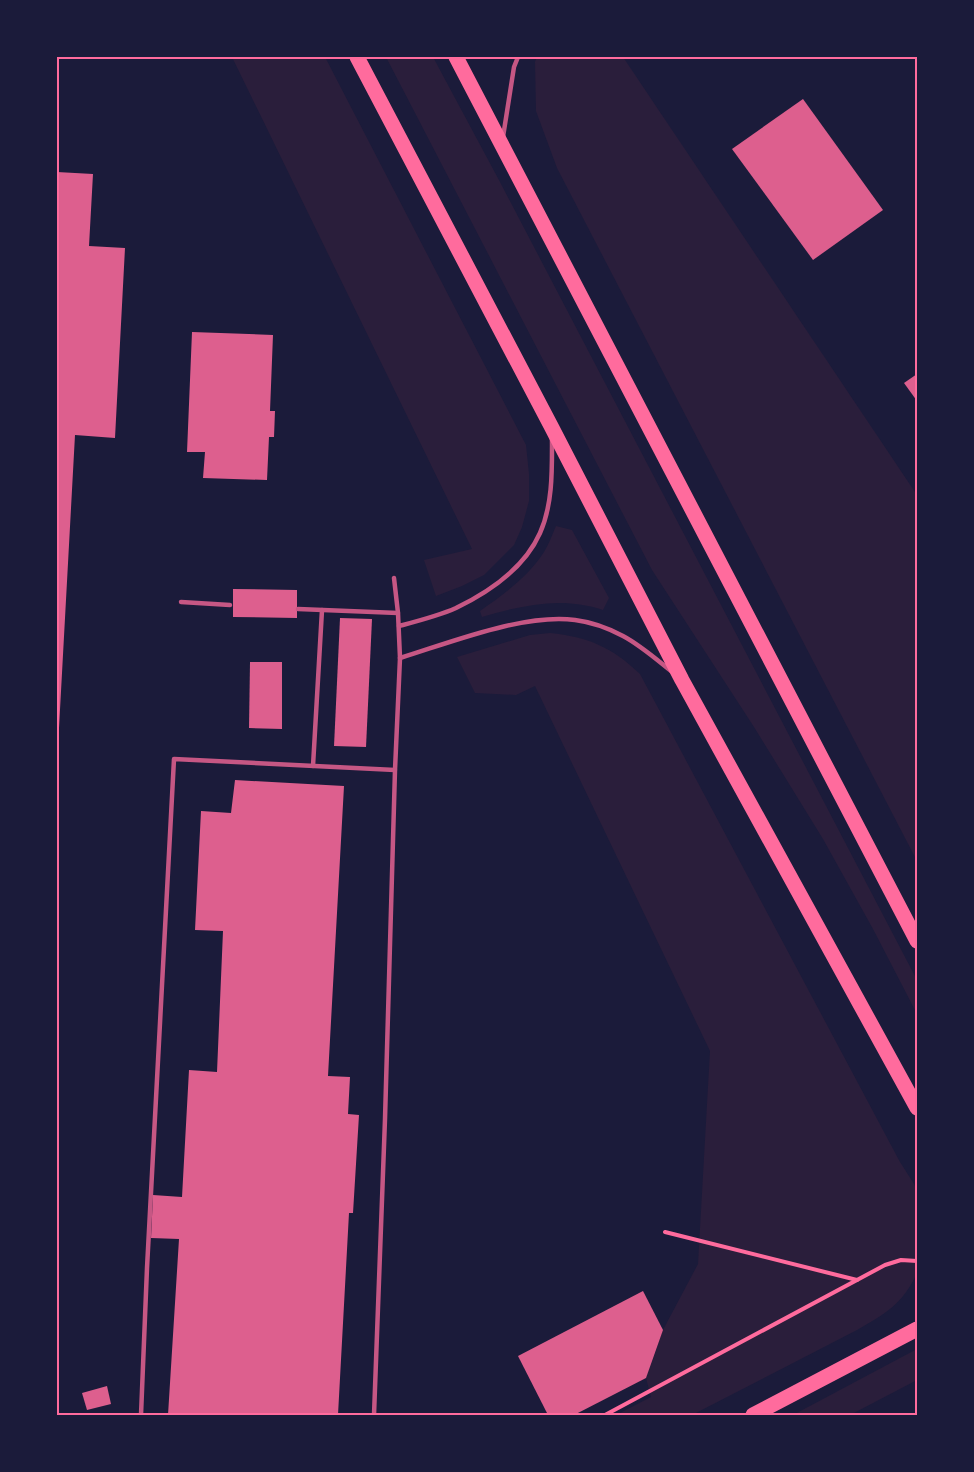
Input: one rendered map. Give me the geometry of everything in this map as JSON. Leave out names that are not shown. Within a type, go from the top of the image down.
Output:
[{"type":"main road","points":[[357,57],[682,680],[917,1108]]},
{"type":"main road","points":[[456,57],[917,941]]},
{"type":"main road","points":[[753,1415],[913,1331],[917,1316]]},
{"type":"lane","points":[[502,145],[514,67],[518,57]]},
{"type":"lane","points":[[399,626],[438,615],[477,597],[507,575],[532,548],[541,532],[550,493],[551,426]]},
{"type":"lane","points":[[374,1415],[376,1410],[400,658],[394,578]]},
{"type":"lane","points":[[181,602],[230,605]]},
{"type":"lane","points":[[298,609],[398,613]]},
{"type":"lane","points":[[313,766],[321,610]]},
{"type":"lane","points":[[400,658],[512,625],[548,620],[574,620],[599,626],[624,636],[682,680]]},
{"type":"lane","points":[[141,1415],[174,759],[395,770]]},
{"type":"path","points":[[665,1232],[858,1280]]},
{"type":"path","points":[[605,1415],[885,1265],[901,1260],[917,1261]]},
{"type":"shaded area","points":[[232,57],[325,57],[526,445],[529,501],[514,545],[484,575],[462,586],[436,596],[424,560],[472,549]]},
{"type":"shaded area","points":[[386,57],[433,57],[917,980],[917,1014],[823,839],[754,727],[652,570]]},
{"type":"shaded area","points":[[537,57],[623,57],[917,495],[917,861],[557,168],[536,111],[535,62]]},
{"type":"shaded area","points":[[556,526],[572,530],[609,598],[603,610],[558,603],[527,606],[482,617],[480,611],[515,584],[538,561]]},
{"type":"shaded area","points":[[550,633],[576,637],[599,645],[640,674],[917,1191],[917,1273],[899,1301],[885,1313],[857,1330],[692,1415],[616,1415],[651,1397],[646,1378],[663,1330],[698,1264],[710,1051],[535,686],[516,695],[475,693],[457,657],[530,635]]},
{"type":"shaded area","points":[[917,1349],[917,1380],[850,1415],[793,1415]]},
{"type":"building","points":[[803,99],[883,210],[813,260],[732,149]]},
{"type":"building","points":[[57,172],[93,174],[89,246],[125,248],[115,438],[75,435],[59,728],[57,728]]},
{"type":"building","points":[[192,332],[273,335],[270,411],[275,411],[274,437],[269,437],[267,480],[203,478],[205,452],[187,452]]},
{"type":"building","points":[[917,374],[917,401],[904,383]]},
{"type":"building","points":[[233,589],[297,590],[297,618],[233,617]]},
{"type":"building","points":[[340,618],[372,619],[366,747],[334,746]]},
{"type":"building","points":[[250,662],[282,662],[282,729],[249,728]]},
{"type":"building","points":[[235,780],[344,786],[328,1076],[350,1077],[348,1114],[359,1115],[353,1213],[349,1213],[338,1415],[168,1415],[179,1239],[151,1238],[153,1195],[182,1197],[189,1070],[217,1072],[223,931],[195,930],[201,811],[231,813]]},
{"type":"building","points":[[643,1291],[663,1330],[646,1378],[574,1415],[548,1415],[518,1356]]},
{"type":"building","points":[[107,1386],[111,1404],[87,1410],[82,1393]]}]
